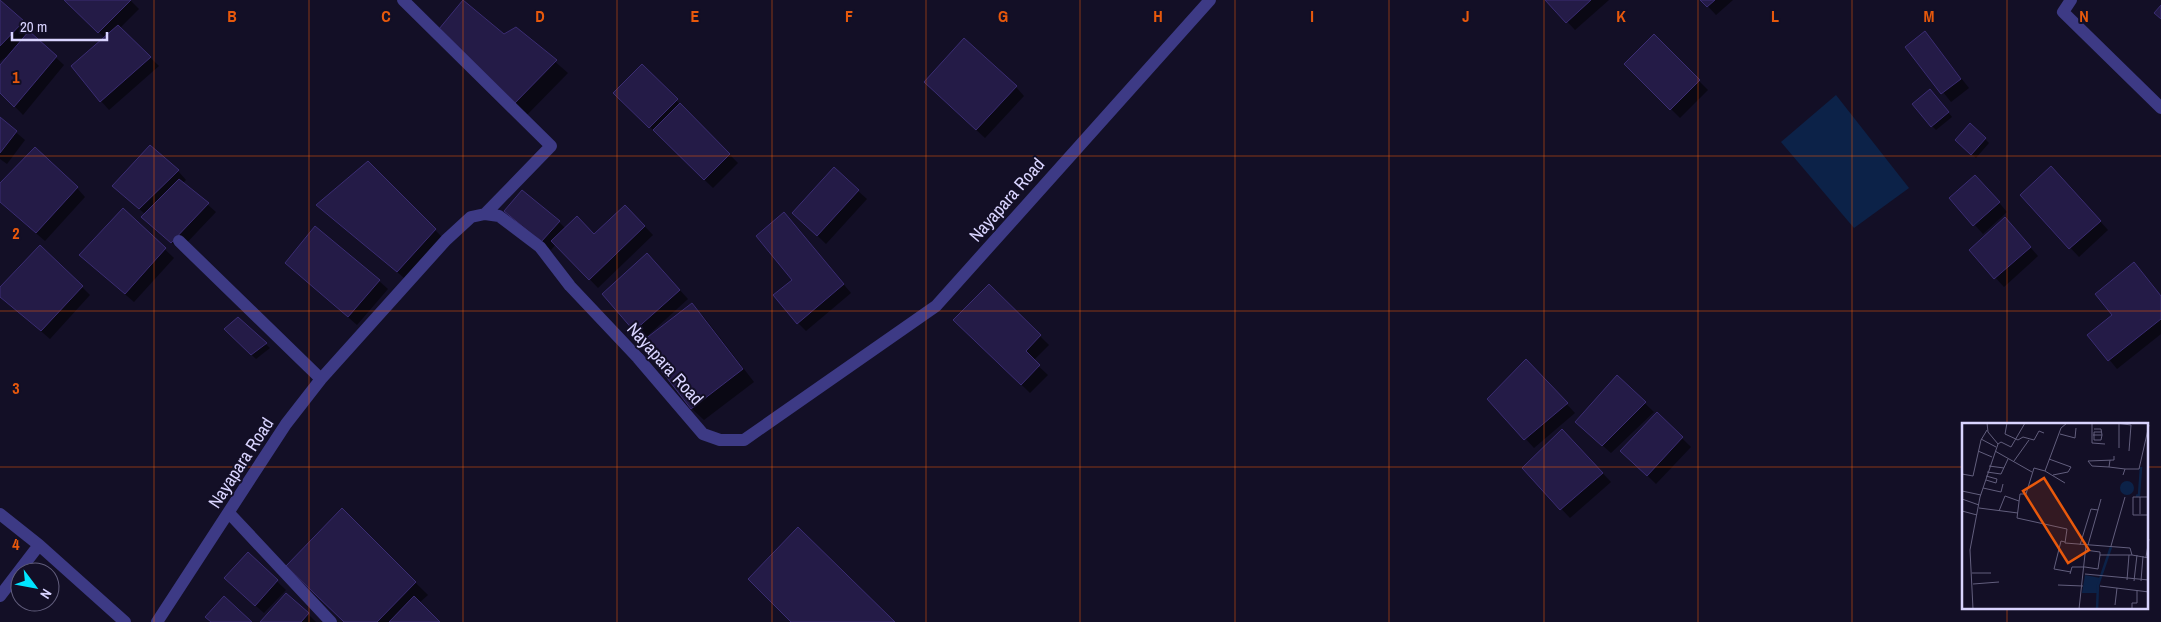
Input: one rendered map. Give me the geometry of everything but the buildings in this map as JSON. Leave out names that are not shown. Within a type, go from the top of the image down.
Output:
[{"type":"street","points":[[403,0],[551,146],[485,214]]},
{"type":"street","name":"Nayapara Road","points":[[157,622],[286,424],[321,379],[446,240],[470,218],[485,214],[499,216],[540,247],[570,286],[638,358],[703,434],[720,440],[744,440],[936,306],[1210,0]]},
{"type":"street","points":[[2071,0],[2063,12],[2161,108]]},
{"type":"street","points":[[179,241],[321,379]]},
{"type":"street","points":[[228,513],[331,622]]},
{"type":"street","points":[[0,514],[125,622]]},
{"type":"street","points":[[0,596],[39,546]]},
{"type":"water","points":[[1836,95],[1909,188],[1854,228],[1781,142]]}]
